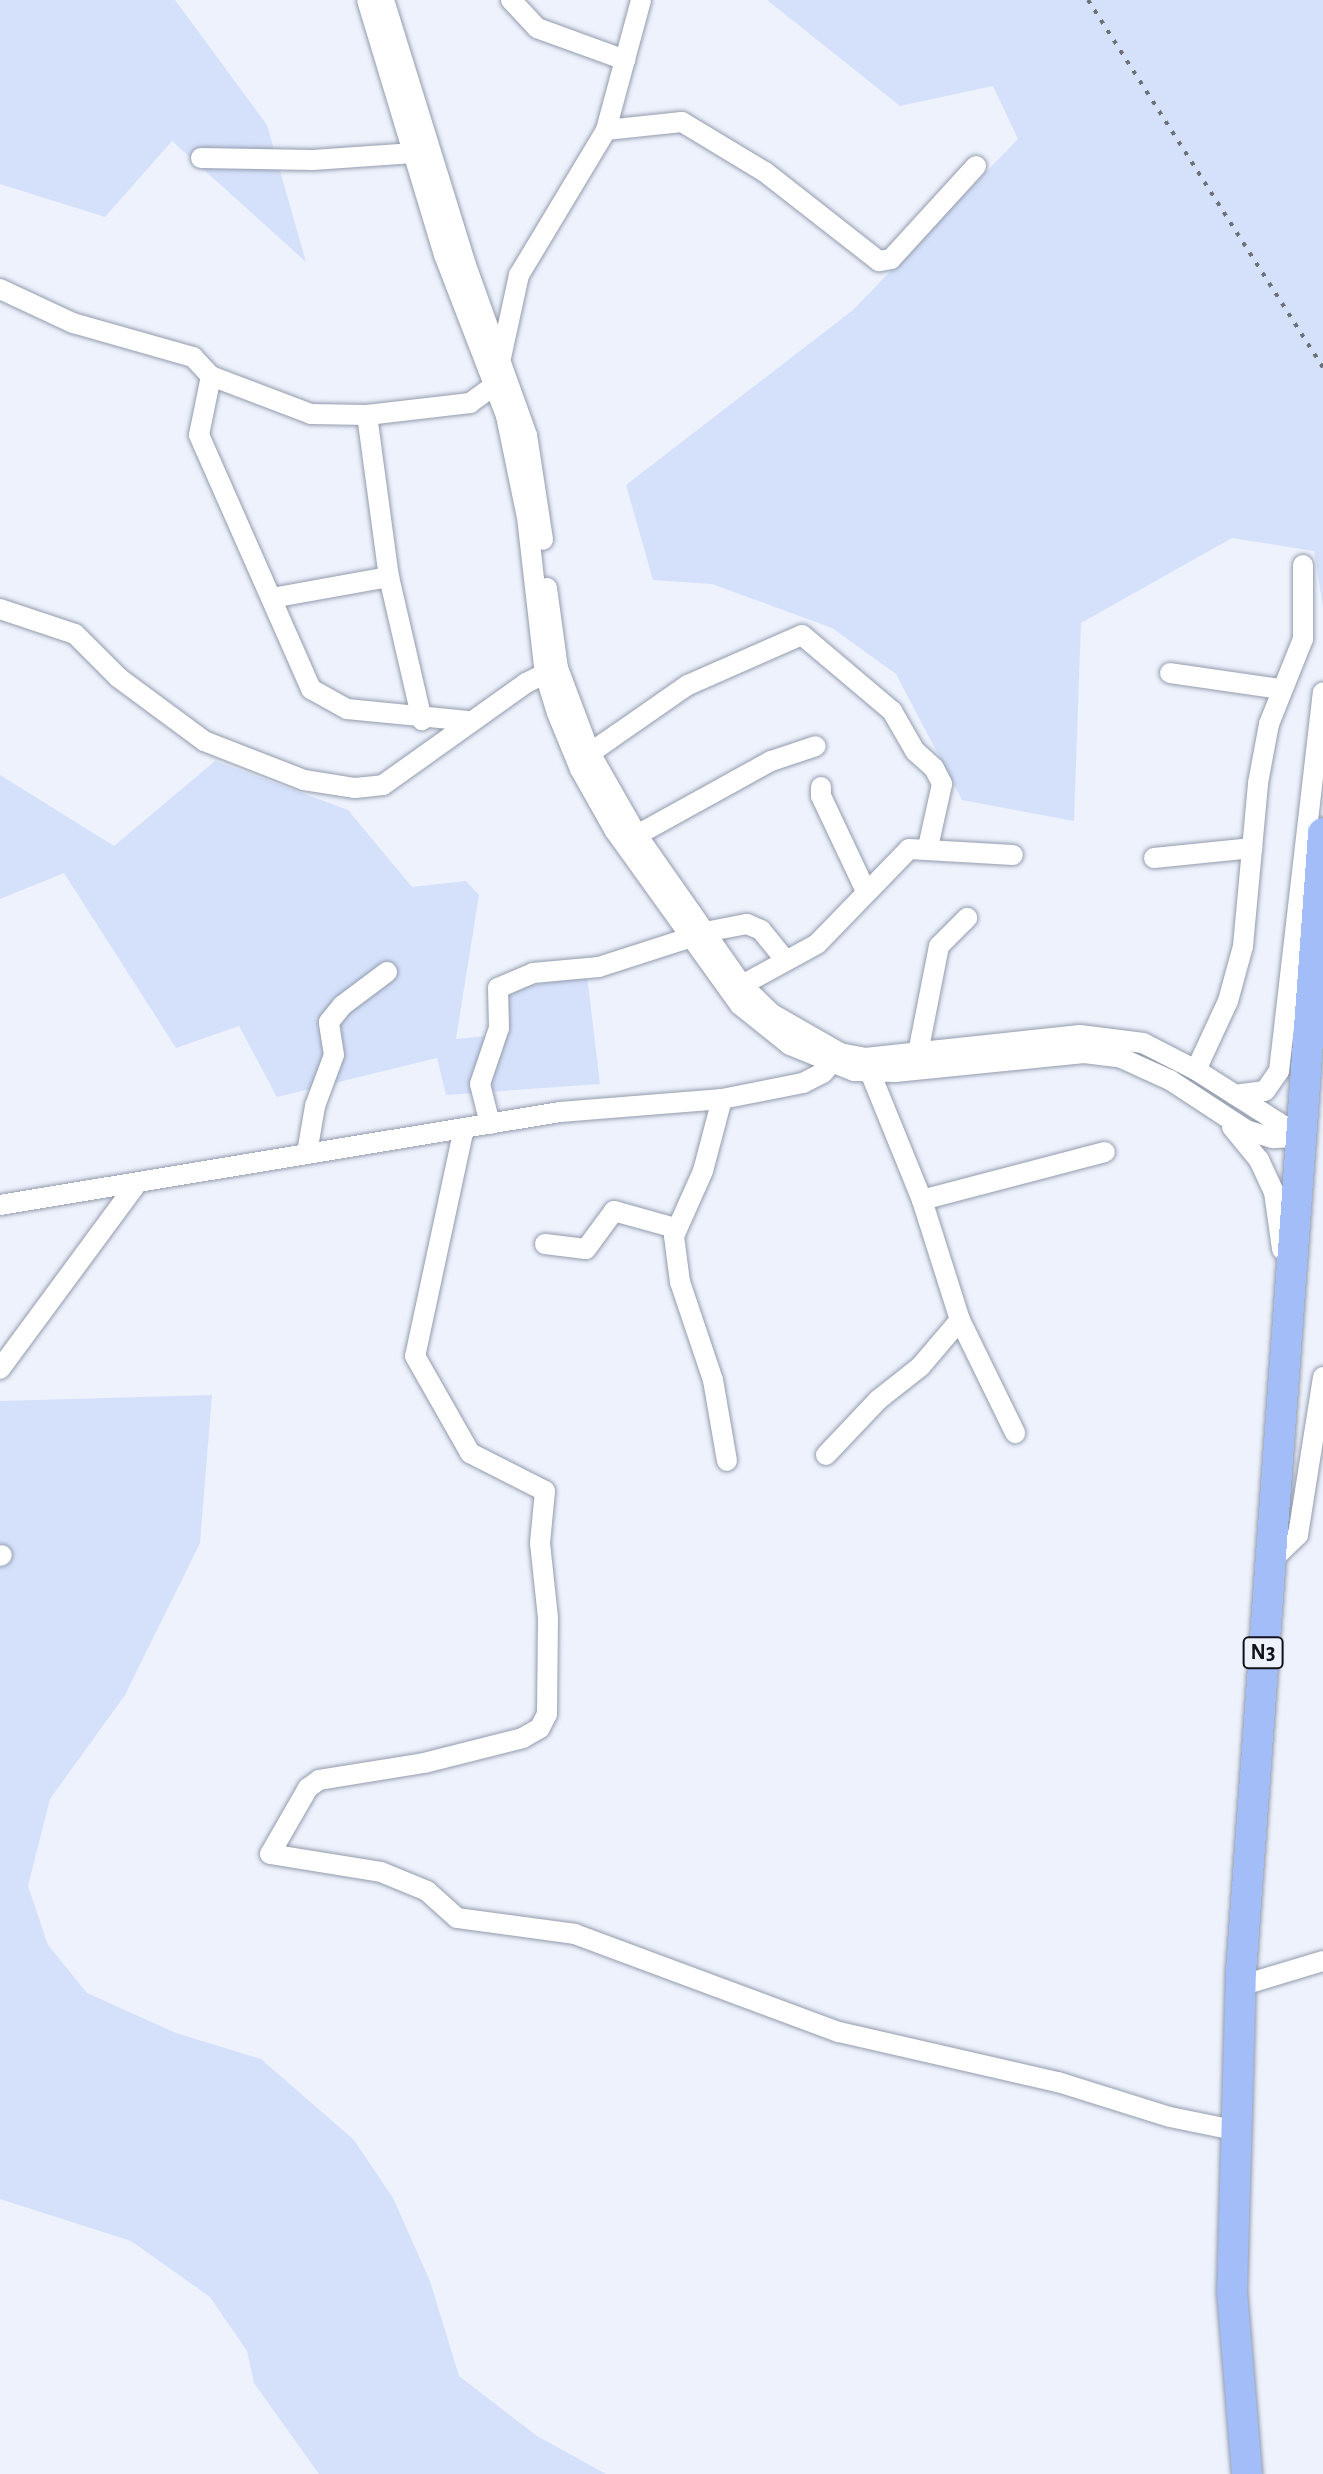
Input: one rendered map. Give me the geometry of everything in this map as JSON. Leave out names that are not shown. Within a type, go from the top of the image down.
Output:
[{"type":"highway","name":"N3","points":[[1247,2474],[1232,2292],[1240,1986],[1323,833]]},
{"type":"street","points":[[367,0],[444,255],[495,385],[527,517],[552,671],[580,769],[615,831],[697,935],[772,1014],[836,1059]]},
{"type":"street","points":[[384,0],[466,265],[504,363],[527,435],[541,511],[552,671],[590,753],[740,1005],[767,1031],[836,1059],[868,1065],[1084,1053],[1119,1057],[1170,1080],[1221,1115],[1273,1138],[1301,1137]]},
{"type":"street","points":[[511,0],[537,28],[625,60]]},
{"type":"street","points":[[0,289],[73,323],[193,357],[211,376],[311,414],[367,415],[470,403],[495,385],[504,363],[519,275],[606,130],[641,0]]},
{"type":"street","points":[[606,130],[682,122],[765,172],[879,261],[891,259],[976,166]]},
{"type":"street","points":[[201,158],[313,160],[414,153]]},
{"type":"street","points":[[211,376],[199,435],[213,476],[272,598],[311,689],[328,703],[422,720],[470,721]]},
{"type":"street","points":[[367,415],[389,577],[422,720]]},
{"type":"street","points":[[1196,1070],[1237,968],[1258,783],[1280,689],[1297,663],[1303,639],[1303,565]]},
{"type":"street","points":[[272,598],[389,577]]},
{"type":"street","points":[[0,609],[75,634],[119,678],[204,741],[304,780],[355,788],[383,785],[437,751],[470,721],[552,671]]},
{"type":"street","points":[[590,753],[688,685],[802,635],[892,711],[915,751],[934,768],[942,784],[928,847]]},
{"type":"street","points":[[1170,673],[1280,689]]},
{"type":"street","points":[[1235,1095],[1265,1091],[1279,1071],[1323,693]]},
{"type":"street","points":[[637,835],[771,761],[816,746]]},
{"type":"street","points":[[821,787],[821,796],[866,891]]},
{"type":"street","points":[[742,985],[817,944],[897,857],[928,847],[1013,855]]},
{"type":"street","points":[[1154,858],[1252,848]]},
{"type":"street","points":[[918,1053],[939,946],[967,918]]},
{"type":"street","points":[[490,1124],[480,1084],[499,1028],[498,988],[533,973],[599,967],[697,935],[747,924],[761,930],[785,960]]},
{"type":"street","points":[[307,1153],[315,1106],[334,1055],[329,1022],[343,1005],[387,972]]},
{"type":"street","points":[[868,1065],[918,1053],[1080,1035],[1113,1037],[1143,1043],[1196,1070],[1301,1137]]},
{"type":"street","points":[[0,1205],[490,1124],[722,1099],[803,1083],[836,1059]]},
{"type":"street","points":[[868,1065],[922,1200],[960,1320],[1015,1433]]},
{"type":"street","points":[[722,1099],[703,1171],[675,1228],[680,1282],[713,1380],[727,1461]]},
{"type":"street","points":[[1221,1115],[1259,1160],[1274,1192],[1282,1255],[1285,1364]]},
{"type":"street","points":[[464,1128],[415,1356],[470,1453],[483,1464],[537,1483],[545,1491],[540,1543],[548,1618],[547,1714],[540,1728],[523,1738],[424,1763],[319,1780],[308,1788],[270,1854],[381,1872],[427,1891],[457,1918],[575,1934],[839,2032],[1058,2082],[1170,2117],[1234,2130]]},
{"type":"street","points":[[922,1200],[1105,1152]]},
{"type":"street","points":[[0,1369],[137,1183]]},
{"type":"street","points":[[545,1244],[586,1249],[614,1211],[675,1228]]},
{"type":"street","points":[[826,1455],[878,1400],[920,1367],[960,1320]]},
{"type":"street","points":[[1270,1562],[1298,1535],[1323,1377]]},
{"type":"street","points":[[1240,1986],[1323,1961]]},
{"type":"shaded area","points":[[0,0],[175,0],[267,125],[306,262],[172,141],[105,217],[0,184]]},
{"type":"shaded area","points":[[767,0],[1323,0],[1323,608],[1314,551],[1232,538],[1081,623],[1074,821],[962,800],[896,674],[832,628],[712,584],[653,580],[626,485],[853,310],[1018,139],[993,86],[900,106]]},
{"type":"shaded area","points":[[215,761],[348,810],[412,887],[466,881],[479,895],[456,1039],[505,1034],[501,991],[587,975],[600,1084],[446,1095],[437,1058],[277,1097],[239,1026],[176,1048],[64,873],[0,899],[0,775],[114,846]]},
{"type":"shaded area","points":[[212,1395],[200,1543],[125,1695],[50,1799],[28,1886],[48,1945],[87,1993],[176,2033],[261,2059],[354,2140],[393,2198],[430,2281],[459,2376],[537,2436],[606,2474],[319,2474],[254,2383],[247,2351],[210,2297],[131,2241],[0,2199],[0,1401]]},
{"type":"railway","points":[[1088,0],[1323,367]]}]
